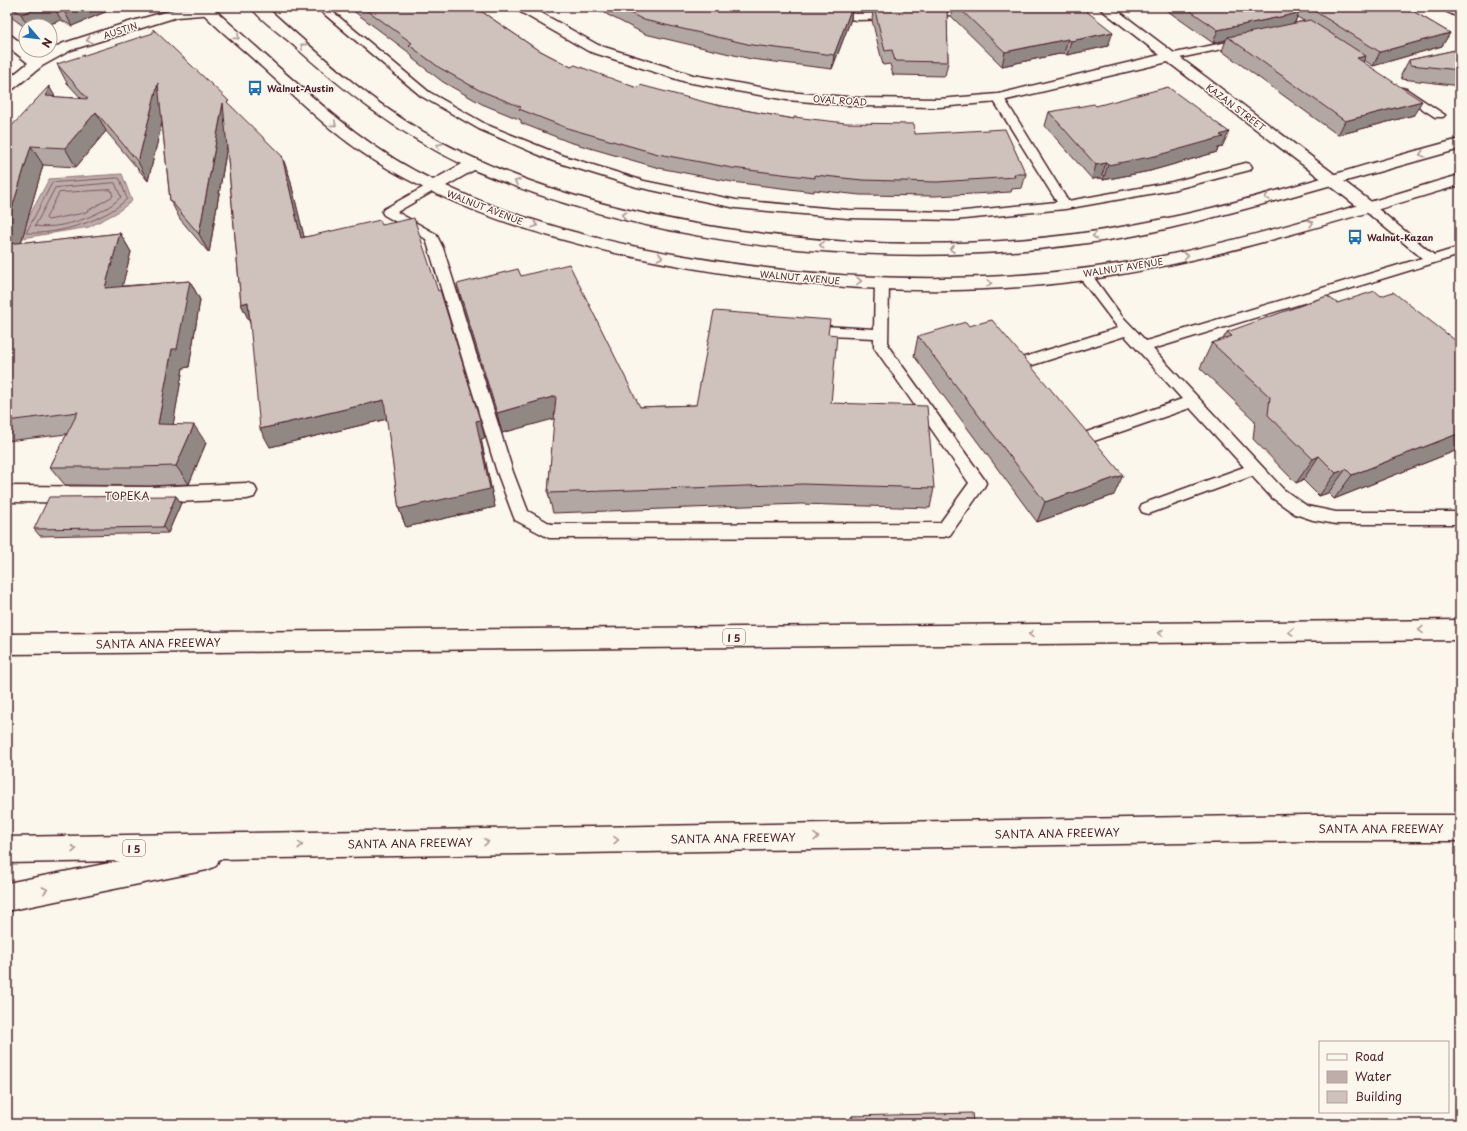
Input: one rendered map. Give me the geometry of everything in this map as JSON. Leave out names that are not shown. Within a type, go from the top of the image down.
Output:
[{"type":"main road","points":[[258,7],[380,110],[413,132],[474,164],[530,187],[580,203],[667,224],[770,241],[903,249],[1006,246],[1126,232],[1187,219],[1460,144]]},
{"type":"main road","name":"OVAL ROAD","points":[[522,7],[593,48],[691,79],[787,96],[860,102],[939,103],[998,98],[1170,56]]},
{"type":"main road","name":"KAZAN STREET","points":[[1105,7],[1368,207]]},
{"type":"main road","points":[[1448,7],[1460,14]]},
{"type":"main road","points":[[183,25],[211,8]]},
{"type":"main road","name":"AUSTIN","points":[[7,87],[37,63],[66,47],[176,13],[211,8]]},
{"type":"main road","name":"WALNUT AVENUE","points":[[211,8],[332,123],[376,154],[433,186],[536,226],[593,242],[649,255],[745,271],[882,283],[1008,282],[1084,274],[1128,268],[1209,252],[1460,180]]},
{"type":"main road","points":[[7,39],[37,63],[69,60]]},
{"type":"main road","points":[[433,186],[474,164]]},
{"type":"main road","name":"TOPEKA","points":[[7,494],[150,495],[247,491]]},
{"type":"main road","name":"SANTA ANA FREEWAY","points":[[7,644],[1460,630]]},
{"type":"main road","name":"SANTA ANA FREEWAY","points":[[7,850],[1289,829],[1460,828]]},
{"type":"main road","points":[[7,897],[261,846]]},
{"type":"lane","points":[[321,7],[425,94],[483,127],[557,158],[641,184],[736,204],[848,214],[954,216],[1065,205],[1172,186],[1246,167]]},
{"type":"lane","points":[[819,14],[857,17],[908,16],[963,11],[984,7]]},
{"type":"lane","points":[[1170,56],[1261,38]]},
{"type":"lane","points":[[1392,85],[1439,115]]},
{"type":"lane","points":[[998,98],[1065,205]]},
{"type":"lane","points":[[433,186],[388,212],[430,237],[505,472],[521,515],[550,531],[944,530],[978,483],[881,347],[882,283]]},
{"type":"lane","points":[[1368,207],[1432,260]]},
{"type":"lane","points":[[1143,347],[1460,252]]},
{"type":"lane","points":[[1084,274],[1116,318],[1277,493],[1288,502],[1301,510],[1313,514],[1336,518],[1460,518]]},
{"type":"lane","points":[[796,329],[881,334]]},
{"type":"lane","points":[[1020,364],[1128,330]]},
{"type":"lane","points":[[1089,437],[1193,402]]},
{"type":"lane","points":[[1148,508],[1256,469]]},
{"type":"water","points":[[122,174],[132,201],[116,213],[89,227],[17,239],[49,179]]},
{"type":"building","points":[[11,7],[41,7],[21,14]]},
{"type":"building","points":[[363,7],[475,7],[535,48],[571,67],[575,65],[637,88],[640,85],[716,105],[794,119],[794,117],[846,123],[914,124],[915,134],[1005,129],[1026,174],[1014,174],[1015,177],[937,182],[862,180],[815,175],[815,178],[732,168],[658,154],[567,128],[519,109],[521,107],[479,90],[440,68],[409,45],[412,43]]},
{"type":"building","points":[[618,7],[852,7],[834,55],[752,45],[644,20]]},
{"type":"building","points":[[874,7],[947,7],[948,62],[895,61],[892,50],[885,51]]},
{"type":"building","points":[[958,7],[1081,7],[1113,32],[1071,41],[1068,39],[1005,52]]},
{"type":"building","points":[[1185,7],[1291,7],[1299,13],[1218,30]]},
{"type":"building","points":[[1308,7],[1406,7],[1450,33],[1380,52]]},
{"type":"building","points":[[1310,20],[1366,56],[1357,58],[1422,101],[1345,121],[1228,37]]},
{"type":"building","points":[[153,29],[229,101],[227,102],[282,156],[301,238],[380,220],[382,225],[414,218],[438,291],[440,290],[480,420],[476,421],[490,489],[399,509],[384,400],[260,429],[248,302],[241,304],[223,103],[199,234],[170,200],[158,83],[138,162],[96,112],[65,148],[31,146],[7,225],[7,131],[49,86],[46,96],[88,99],[57,64],[153,33]]},
{"type":"building","points":[[1460,49],[1460,70],[1410,65],[1409,60]]},
{"type":"building","points":[[1168,87],[1229,132],[1220,135],[1223,137],[1155,156],[1108,165],[1106,163],[1096,165],[1049,112],[1094,104],[1096,106]]},
{"type":"building","points":[[120,233],[105,288],[190,281],[177,349],[172,349],[158,424],[194,425],[176,466],[50,467],[78,412],[7,421],[7,244],[35,241],[34,243]]},
{"type":"building","points":[[569,264],[640,407],[696,405],[714,311],[830,320],[828,334],[837,335],[831,403],[927,406],[934,488],[803,484],[548,493],[556,396],[497,413],[457,284],[518,269],[521,276]]},
{"type":"building","points":[[1375,291],[1381,296],[1393,292],[1460,344],[1460,433],[1352,475],[1346,469],[1336,473],[1319,456],[1313,459],[1268,415],[1270,397],[1212,343],[1232,336],[1227,332],[1327,296],[1337,303]]},
{"type":"building","points":[[992,320],[1123,475],[1045,502],[918,336],[966,322],[969,326]]},
{"type":"building","points":[[176,496],[163,527],[34,529],[49,497]]},
{"type":"building","points":[[972,1113],[973,1122],[998,1121],[999,1124],[827,1124],[853,1122],[852,1116]]},
{"type":"place","name":"Walnut-Austin","points":[[255,88]]},
{"type":"place","name":"Walnut-Kazan","points":[[1355,237]]}]
